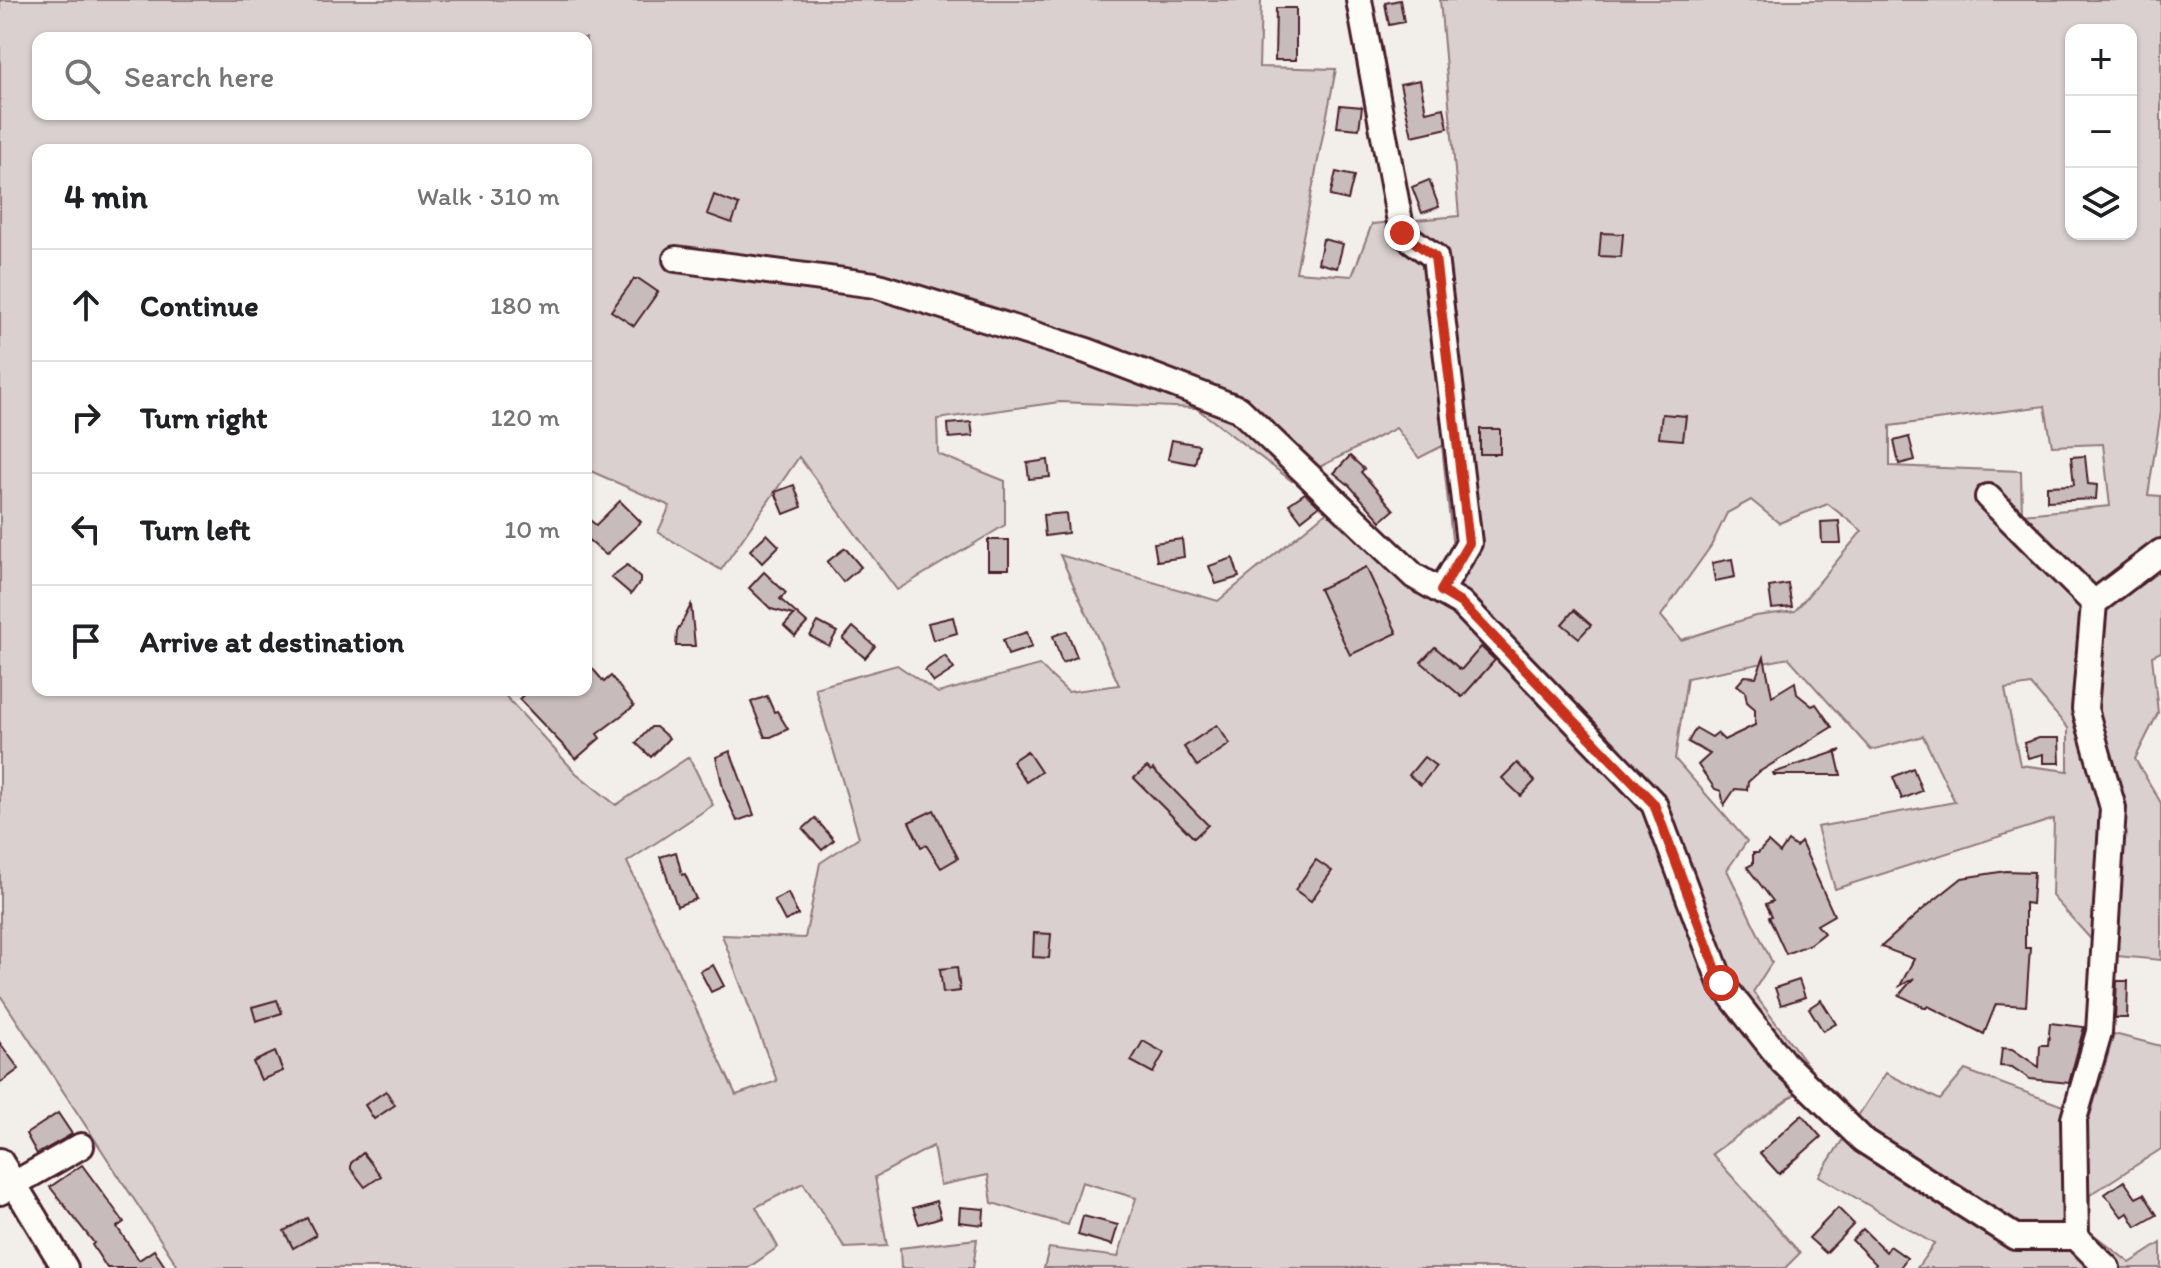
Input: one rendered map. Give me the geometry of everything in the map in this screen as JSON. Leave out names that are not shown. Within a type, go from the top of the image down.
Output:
[{"type":"street","points":[[1359,0],[1402,233],[1435,257],[1469,543],[1441,591]]},
{"type":"street","points":[[676,259],[875,285],[1087,351],[1239,409],[1414,576],[1461,603],[1654,804],[1721,983],[1783,1062],[1863,1140],[2015,1237],[2076,1237]]},
{"type":"street","points":[[1988,497],[2094,603]]},
{"type":"street","points":[[2107,1268],[2076,1237],[2074,1119],[2099,1032],[2113,808],[2085,709],[2094,603],[2161,552]]},
{"type":"street","points":[[7,1188],[81,1146]]},
{"type":"street","points":[[0,1161],[7,1188],[65,1268]]},
{"type":"shaded area","points":[[0,0],[1261,0],[1259,67],[1336,69],[1296,272],[1352,276],[1372,224],[1459,216],[1440,0],[2161,0],[2161,412],[2148,495],[2161,496],[2161,652],[2152,656],[2158,713],[2135,759],[2161,803],[2161,960],[2105,955],[2052,896],[2054,819],[1835,889],[1817,827],[1955,802],[1923,736],[1871,750],[1789,658],[1687,678],[1675,759],[1747,841],[1727,870],[1772,962],[1753,992],[1817,1078],[1712,1154],[1800,1253],[1785,1268],[1044,1268],[1049,1248],[1118,1257],[1136,1198],[1082,1182],[1068,1225],[992,1203],[988,1175],[940,1185],[933,1146],[875,1177],[887,1246],[845,1248],[803,1183],[756,1207],[778,1247],[748,1268],[179,1268],[0,995]],"holes":[[[2045,406],[2052,446],[2103,444],[2110,506],[2022,514],[2021,471],[1890,466],[1890,426]],[[1751,500],[1779,523],[1828,504],[1862,531],[1795,611],[1755,616],[1681,640],[1661,616],[1711,546],[1727,513]],[[2031,685],[2068,728],[2068,771],[2020,765],[2005,689]]]},
{"type":"shaded area","points":[[2114,1034],[2161,1046],[2161,1149],[2090,1195],[2088,1230],[2130,1263],[2161,1243],[2161,1268],[1917,1268],[1934,1244],[1819,1176],[1886,1073],[1940,1100],[1965,1070],[2090,1116]]},
{"type":"shaded area","points":[[977,1239],[973,1268],[901,1268],[900,1248]]},
{"type":"building","points":[[1400,0],[1404,22],[1389,25],[1385,3]]},
{"type":"building","points":[[1276,8],[1296,8],[1296,60],[1275,60]]},
{"type":"building","points":[[1420,80],[1426,112],[1444,108],[1448,128],[1412,136],[1400,84]]},
{"type":"building","points":[[1340,105],[1362,107],[1359,129],[1337,127]]},
{"type":"building","points":[[1336,172],[1354,176],[1348,200],[1330,196]]},
{"type":"building","points":[[1429,180],[1439,207],[1422,213],[1412,187]]},
{"type":"building","points":[[714,195],[739,205],[732,223],[707,214]]},
{"type":"building","points":[[1601,233],[1623,234],[1621,257],[1599,256]]},
{"type":"building","points":[[1323,239],[1343,244],[1337,268],[1318,263]]},
{"type":"building","points":[[634,279],[658,292],[634,326],[611,311]]},
{"type":"building","points":[[1662,414],[1686,416],[1683,440],[1659,438]]},
{"type":"building","points":[[971,422],[973,436],[949,438],[948,424]]},
{"type":"building","points":[[1480,429],[1500,429],[1500,454],[1480,454]]},
{"type":"building","points":[[1909,437],[1915,460],[1899,464],[1894,441]]},
{"type":"building","points":[[1172,440],[1199,445],[1195,464],[1168,459]]},
{"type":"building","points":[[1350,456],[1364,469],[1361,472],[1394,510],[1381,521],[1334,473]]},
{"type":"building","points":[[2085,456],[2088,484],[2097,485],[2096,499],[2047,501],[2047,486],[2074,485],[2071,457]]},
{"type":"building","points":[[1048,460],[1050,477],[1029,479],[1027,463]]},
{"type":"building","points":[[794,485],[802,507],[784,514],[775,492]]},
{"type":"building","points":[[1305,493],[1319,506],[1301,520],[1289,504]]},
{"type":"building","points":[[620,501],[641,522],[606,555],[592,543],[592,522],[596,525]]},
{"type":"building","points":[[1066,513],[1068,533],[1045,536],[1043,515]]},
{"type":"building","points":[[1839,521],[1841,543],[1822,543],[1821,522]]},
{"type":"building","points":[[767,534],[779,546],[762,563],[750,550]]},
{"type":"building","points":[[1182,539],[1184,557],[1157,561],[1154,543]]},
{"type":"building","points":[[988,540],[1009,540],[1009,569],[988,569]]},
{"type":"building","points":[[845,548],[861,567],[843,582],[827,562]]},
{"type":"building","points":[[1233,558],[1239,577],[1216,584],[1209,566]]},
{"type":"building","points":[[1732,559],[1735,577],[1715,581],[1712,563]]},
{"type":"building","points":[[627,565],[640,577],[631,594],[611,577]]},
{"type":"building","points":[[1366,567],[1397,633],[1350,655],[1319,589]]},
{"type":"building","points":[[764,572],[786,593],[780,599],[807,623],[795,636],[784,626],[794,615],[771,609],[749,588]]},
{"type":"building","points":[[1788,584],[1792,607],[1772,609],[1769,587]]},
{"type":"building","points":[[691,605],[695,646],[676,646],[677,632]]},
{"type":"building","points":[[1574,610],[1591,625],[1579,638],[1562,624]]},
{"type":"building","points":[[953,617],[957,633],[933,640],[928,623]]},
{"type":"building","points":[[818,622],[837,632],[829,646],[810,636]]},
{"type":"building","points":[[853,627],[875,646],[865,658],[843,639]]},
{"type":"building","points":[[1067,631],[1077,657],[1062,663],[1053,636]]},
{"type":"building","points":[[1027,632],[1032,647],[1008,655],[1003,640]]},
{"type":"building","points":[[1435,647],[1461,670],[1481,647],[1495,660],[1462,697],[1421,662]]},
{"type":"building","points":[[945,656],[954,669],[934,682],[925,670]]},
{"type":"building","points":[[1764,657],[1772,696],[1795,682],[1797,694],[1812,706],[1816,704],[1832,727],[1759,772],[1748,782],[1747,790],[1735,789],[1724,805],[1721,791],[1715,789],[1698,765],[1710,754],[1688,742],[1696,728],[1712,737],[1717,733],[1724,740],[1755,725],[1755,709],[1747,702],[1745,691],[1737,685],[1745,676],[1756,677]]},
{"type":"building","points":[[592,668],[604,682],[611,676],[634,706],[597,734],[600,738],[576,759],[519,699],[522,696],[592,696]]},
{"type":"building","points":[[767,696],[774,712],[777,711],[788,729],[771,737],[765,737],[751,702]]},
{"type":"building","points":[[1217,725],[1230,744],[1197,766],[1184,747]]},
{"type":"building","points":[[651,727],[656,727],[669,738],[651,757],[636,743]]},
{"type":"building","points":[[2039,738],[2059,738],[2060,763],[2043,763],[2043,754],[2028,758],[2024,743]]},
{"type":"building","points":[[1841,750],[1836,754],[1841,775],[1773,773]]},
{"type":"building","points":[[730,751],[754,815],[737,821],[724,792],[716,757]]},
{"type":"building","points":[[1027,751],[1041,772],[1026,782],[1012,761]]},
{"type":"building","points":[[1424,757],[1436,766],[1421,785],[1409,775]]},
{"type":"building","points":[[1517,763],[1535,781],[1521,796],[1502,778]]},
{"type":"building","points":[[1147,767],[1151,771],[1153,769],[1208,825],[1194,838],[1134,778]]},
{"type":"building","points":[[1913,768],[1922,791],[1902,799],[1893,777]]},
{"type":"building","points":[[934,810],[958,858],[941,868],[926,845],[921,847],[909,822]]},
{"type":"building","points":[[815,818],[834,840],[822,850],[803,829]]},
{"type":"building","points":[[1788,841],[1796,847],[1801,842],[1834,915],[1817,925],[1824,933],[1810,944],[1786,954],[1769,917],[1772,916],[1766,904],[1773,901],[1747,867],[1753,864],[1753,853],[1758,853],[1768,842],[1780,853]]},
{"type":"building","points":[[676,852],[682,875],[685,874],[696,899],[677,906],[660,857]]},
{"type":"building","points":[[1316,860],[1332,871],[1311,901],[1295,890]]},
{"type":"building","points":[[2006,871],[2034,872],[2032,904],[2025,903],[2025,948],[2030,948],[2026,1006],[1996,1004],[1984,1034],[1899,995],[1914,978],[1900,986],[1914,959],[1881,947],[1962,878]]},
{"type":"building","points":[[788,893],[798,915],[785,921],[774,900]]},
{"type":"building","points":[[1034,933],[1051,934],[1049,958],[1033,957]]},
{"type":"building","points":[[713,965],[724,986],[711,992],[700,971]]},
{"type":"building","points":[[957,967],[960,991],[943,993],[940,969]]},
{"type":"building","points":[[1799,980],[1805,997],[1781,1005],[1775,988]]},
{"type":"building","points":[[2117,981],[2128,981],[2127,1018],[2115,1018]]},
{"type":"building","points":[[277,1000],[282,1013],[256,1021],[252,1007]]},
{"type":"building","points":[[1821,1000],[1836,1024],[1823,1031],[1809,1008]]},
{"type":"building","points":[[2050,1023],[2084,1027],[2069,1083],[2030,1079],[2012,1067],[2000,1066],[2002,1048],[2012,1049],[2039,1067],[2040,1045],[2048,1045]]},
{"type":"building","points":[[1143,1041],[1164,1053],[1153,1073],[1131,1061]]},
{"type":"building","points":[[0,1043],[19,1069],[0,1083]]},
{"type":"building","points":[[275,1052],[283,1071],[261,1080],[253,1062]]},
{"type":"building","points":[[386,1091],[395,1105],[374,1119],[365,1105]]},
{"type":"building","points":[[58,1113],[72,1134],[37,1154],[26,1134]]},
{"type":"building","points":[[1802,1115],[1821,1137],[1779,1174],[1760,1153]]},
{"type":"building","points":[[363,1153],[381,1176],[365,1187],[351,1169],[351,1163]]},
{"type":"building","points":[[82,1165],[124,1222],[117,1227],[139,1260],[154,1250],[166,1268],[107,1268],[92,1245],[94,1243],[50,1187]]},
{"type":"building","points":[[2124,1181],[2136,1198],[2144,1194],[2157,1215],[2136,1227],[2128,1213],[2122,1217],[2105,1194]]},
{"type":"building","points":[[936,1201],[941,1217],[919,1224],[913,1208]]},
{"type":"building","points":[[960,1207],[984,1209],[983,1225],[959,1222]]},
{"type":"building","points":[[1838,1208],[1854,1224],[1826,1253],[1809,1238]]},
{"type":"building","points":[[1083,1216],[1118,1225],[1112,1245],[1078,1235]]},
{"type":"building","points":[[307,1218],[316,1235],[293,1248],[284,1231]]},
{"type":"building","points":[[1863,1229],[1886,1252],[1890,1246],[1907,1258],[1902,1268],[1873,1268],[1876,1264],[1852,1240]]},
{"type":"route","points":[[1402,233],[1435,257],[1469,543],[1441,591],[1461,603],[1654,804],[1721,983]]}]
